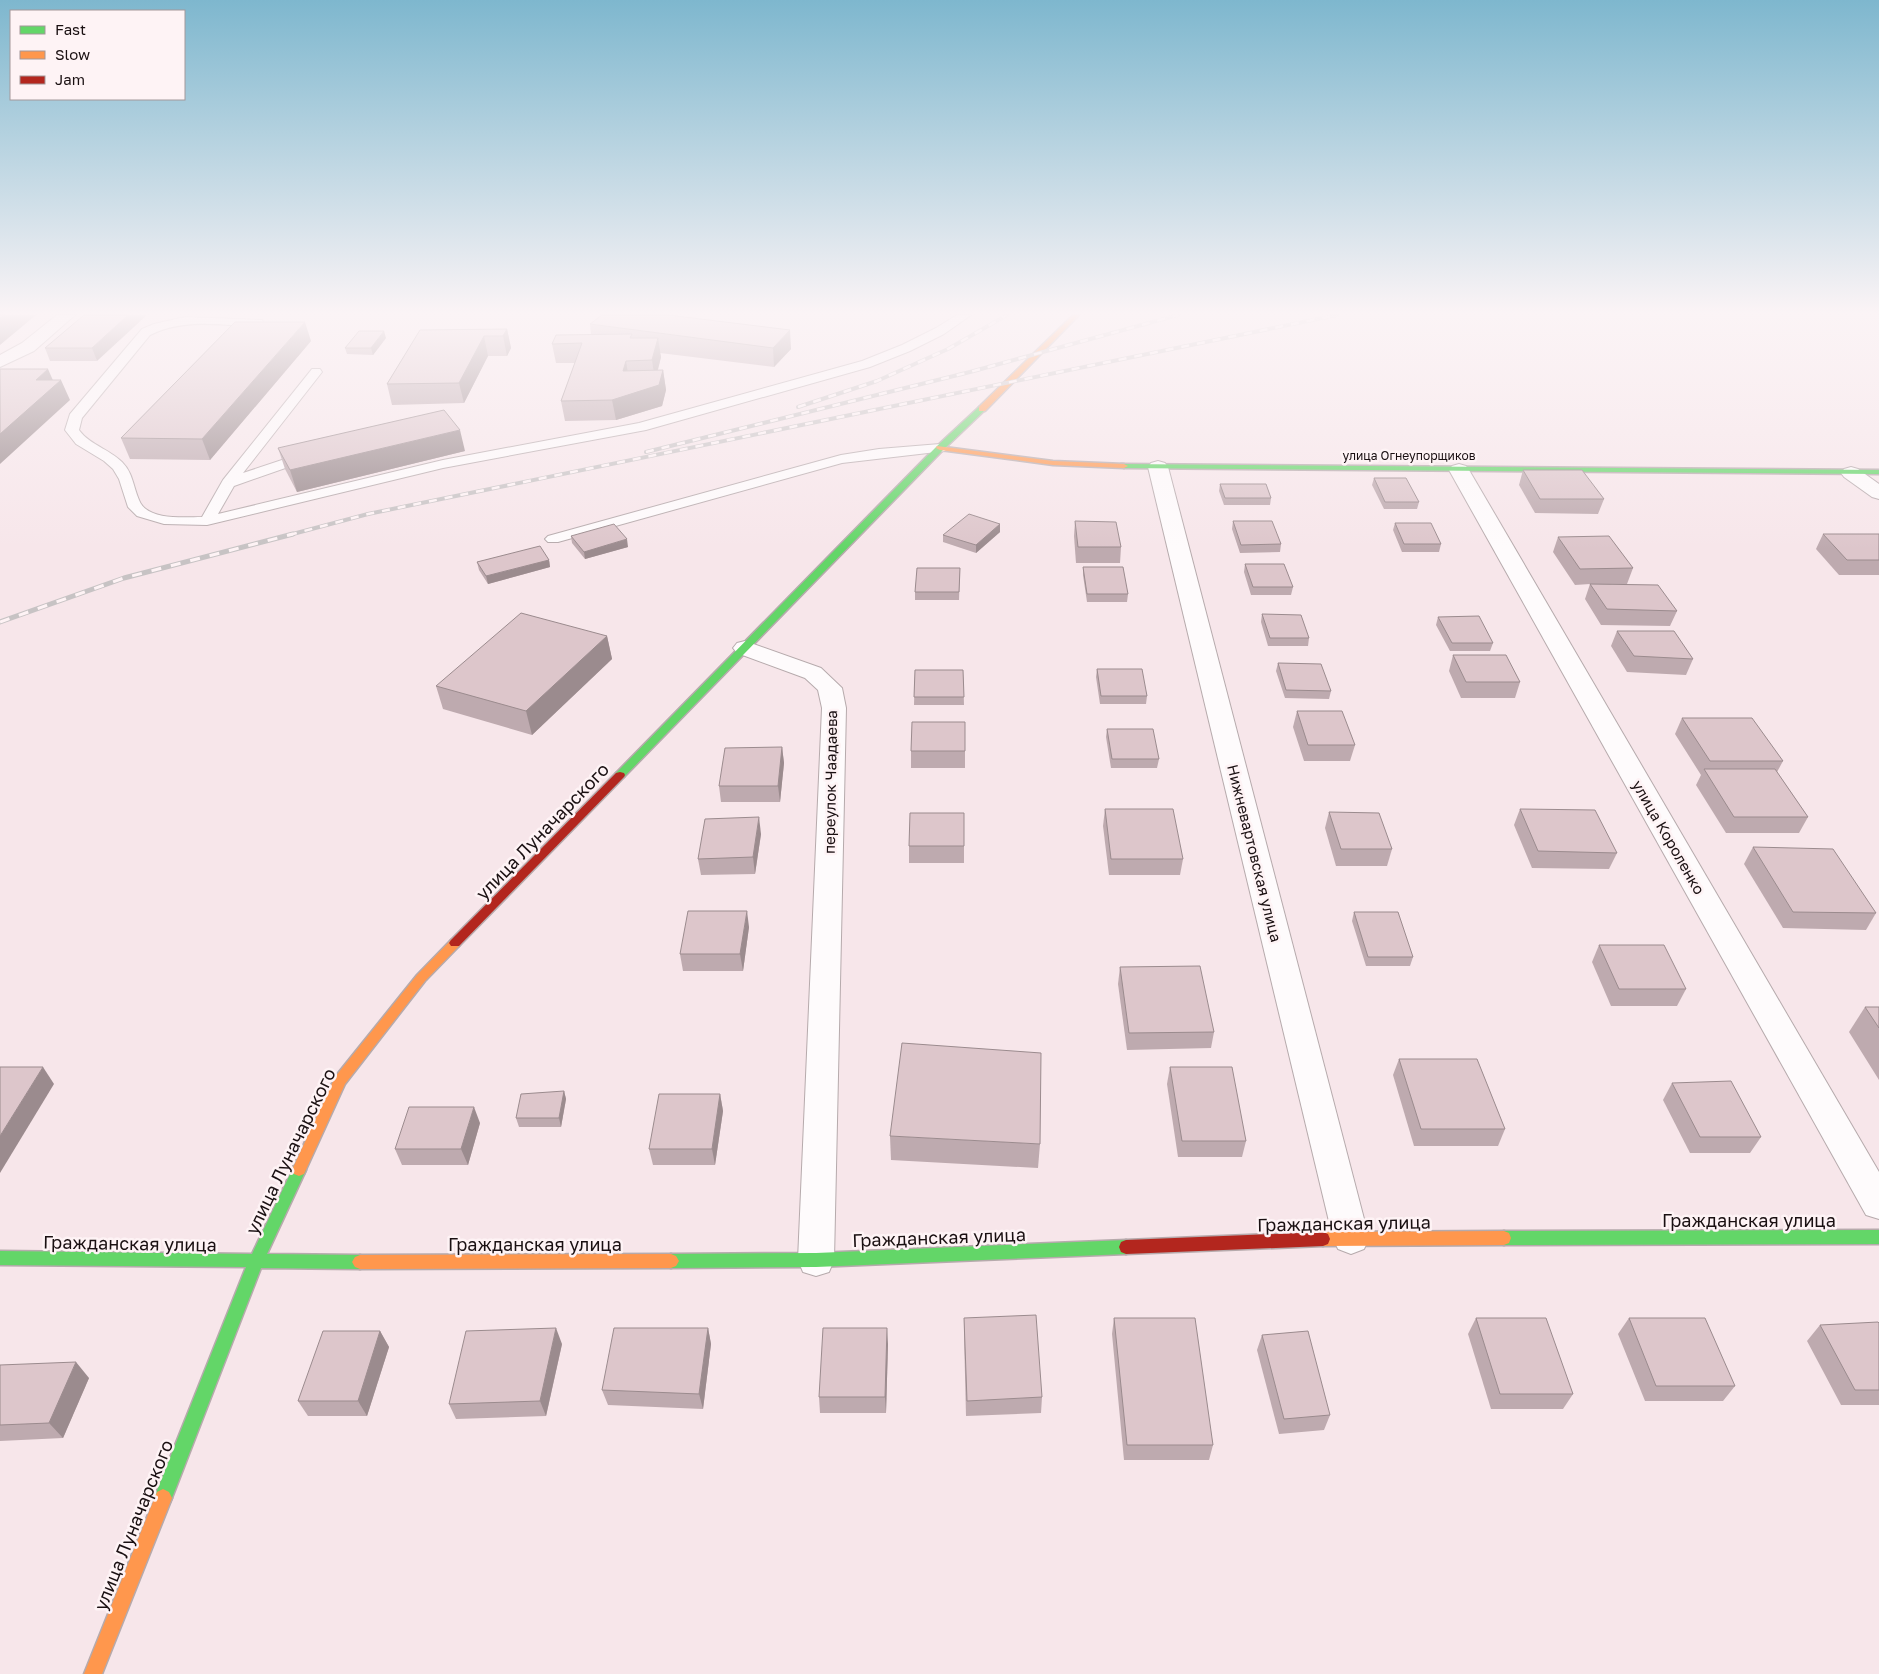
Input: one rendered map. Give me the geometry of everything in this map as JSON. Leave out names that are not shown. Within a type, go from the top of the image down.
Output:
[{"type":"street","points":[[745,648],[940,448],[999,393]]},
{"type":"street","name":"улица Огнеупорщиков","points":[[940,448],[1053,463],[1158,467],[1879,472]]},
{"type":"street","name":"Нижневартовская улица","points":[[1158,467],[1351,1238]]},
{"type":"street","name":"улица Короленко","points":[[1459,470],[1879,1204]]},
{"type":"street","points":[[1851,473],[1879,493]]},
{"type":"street","name":"переулок Чаадаева","points":[[745,648],[813,673],[830,688],[834,708],[816,1260]]},
{"type":"street","name":"улица Луначарского","points":[[93,1674],[256,1262],[340,1081],[421,978],[745,648]]},
{"type":"street","name":"Гражданская улица","points":[[0,1258],[256,1262],[816,1260],[1351,1238],[1879,1237]]},
{"type":"lane","points":[[95,393],[75,417],[72,430],[78,440],[114,462],[126,477],[131,492],[131,501],[137,509],[153,518],[176,522],[207,521],[443,464],[641,427],[762,393]]},
{"type":"lane","points":[[207,521],[228,483],[299,393]]},
{"type":"lane","points":[[553,539],[841,459],[879,453],[940,448]]},
{"type":"lane","points":[[228,483],[318,452]]},
{"type":"building","points":[[0,393],[46,393],[0,434]]},
{"type":"building","points":[[165,393],[242,393],[202,439],[121,438]]},
{"type":"building","points":[[564,393],[634,393],[612,400],[561,401]]},
{"type":"building","points":[[444,410],[460,430],[290,470],[278,448]]},
{"type":"building","points":[[1523,470],[1582,470],[1604,499],[1540,499]]},
{"type":"building","points":[[1374,478],[1406,478],[1419,502],[1385,502]]},
{"type":"building","points":[[1220,484],[1266,484],[1271,498],[1225,498]]},
{"type":"building","points":[[969,514],[1000,524],[976,545],[943,535]]},
{"type":"building","points":[[1075,521],[1116,522],[1121,547],[1078,547]]},
{"type":"building","points":[[1233,521],[1272,521],[1281,544],[1241,545]]},
{"type":"building","points":[[1395,523],[1431,523],[1441,544],[1404,544]]},
{"type":"building","points":[[614,524],[627,539],[584,552],[571,536]]},
{"type":"building","points":[[1823,534],[1879,534],[1879,560],[1847,560]]},
{"type":"building","points":[[1609,536],[1633,568],[1580,569],[1558,537]]},
{"type":"building","points":[[540,546],[549,560],[486,576],[477,562]]},
{"type":"building","points":[[1245,564],[1284,564],[1293,587],[1253,587]]},
{"type":"building","points":[[1083,567],[1123,567],[1128,594],[1087,594]]},
{"type":"building","points":[[917,568],[960,568],[959,592],[915,592]]},
{"type":"building","points":[[1590,584],[1658,585],[1677,611],[1607,609]]},
{"type":"building","points":[[521,613],[607,636],[526,711],[436,686]]},
{"type":"building","points":[[1262,614],[1301,615],[1309,638],[1270,638]]},
{"type":"building","points":[[1479,616],[1493,643],[1452,643],[1438,617]]},
{"type":"building","points":[[1617,631],[1674,631],[1693,659],[1634,656]]},
{"type":"building","points":[[1453,655],[1506,655],[1520,682],[1466,682]]},
{"type":"building","points":[[1278,663],[1321,664],[1331,691],[1286,690]]},
{"type":"building","points":[[1097,669],[1142,669],[1147,696],[1101,696]]},
{"type":"building","points":[[915,670],[963,670],[964,697],[914,697]]},
{"type":"building","points":[[1297,711],[1342,711],[1355,745],[1308,745]]},
{"type":"building","points":[[1682,718],[1752,718],[1783,761],[1710,761]]},
{"type":"building","points":[[912,722],[965,722],[965,751],[911,751]]},
{"type":"building","points":[[1107,729],[1153,729],[1159,759],[1112,759]]},
{"type":"building","points":[[782,747],[778,786],[719,786],[725,748]]},
{"type":"building","points":[[1704,769],[1775,769],[1808,817],[1734,817]]},
{"type":"building","points":[[1105,809],[1173,809],[1183,859],[1111,859]]},
{"type":"building","points":[[1520,809],[1595,810],[1617,853],[1538,851]]},
{"type":"building","points":[[1329,812],[1379,813],[1392,849],[1341,849]]},
{"type":"building","points":[[910,813],[964,813],[964,846],[909,846]]},
{"type":"building","points":[[759,817],[753,857],[698,859],[705,819]]},
{"type":"building","points":[[1753,847],[1833,849],[1876,913],[1793,912]]},
{"type":"building","points":[[688,911],[747,911],[740,954],[680,954]]},
{"type":"building","points":[[1354,912],[1398,912],[1413,957],[1368,957]]},
{"type":"building","points":[[1599,945],[1664,945],[1686,989],[1619,989]]},
{"type":"building","points":[[1200,966],[1214,1032],[1129,1033],[1120,967]]},
{"type":"building","points":[[1865,1007],[1879,1007],[1879,1028]]},
{"type":"building","points":[[902,1043],[1041,1053],[1040,1144],[890,1136]]},
{"type":"building","points":[[1399,1059],[1477,1059],[1505,1129],[1421,1129]]},
{"type":"building","points":[[0,1067],[43,1067],[0,1136]]},
{"type":"building","points":[[1170,1067],[1232,1067],[1246,1141],[1182,1141]]},
{"type":"building","points":[[1731,1081],[1761,1137],[1700,1137],[1672,1083]]},
{"type":"building","points":[[564,1091],[559,1118],[516,1118],[521,1094]]},
{"type":"building","points":[[659,1094],[720,1094],[712,1149],[649,1149]]},
{"type":"building","points":[[409,1107],[474,1107],[461,1149],[395,1149]]},
{"type":"building","points":[[1036,1315],[1042,1397],[967,1401],[964,1318]]},
{"type":"building","points":[[1114,1318],[1195,1318],[1213,1445],[1127,1445]]},
{"type":"building","points":[[1476,1318],[1546,1318],[1573,1394],[1500,1394]]},
{"type":"building","points":[[1629,1318],[1705,1318],[1735,1386],[1656,1386]]},
{"type":"building","points":[[1878,1322],[1879,1390],[1855,1390],[1820,1325]]},
{"type":"building","points":[[556,1328],[540,1401],[449,1404],[466,1331]]},
{"type":"building","points":[[614,1328],[708,1328],[699,1394],[602,1390]]},
{"type":"building","points":[[823,1328],[887,1328],[885,1397],[819,1397]]},
{"type":"building","points":[[323,1331],[380,1331],[358,1401],[298,1401]]},
{"type":"building","points":[[1308,1331],[1330,1415],[1284,1419],[1262,1335]]},
{"type":"building","points":[[76,1362],[49,1423],[0,1425],[0,1365]]},
{"type":"railway","points":[[798,407],[840,393]]},
{"type":"railway","points":[[646,452],[884,393]]},
{"type":"railway","points":[[289,535],[368,514],[957,393]]},
{"type":"railway","points":[[0,622],[124,578],[293,534]]},
{"type":"traffic: fast","points":[[620,775],[940,448],[982,409]]},
{"type":"traffic: fast","points":[[1124,466],[1879,472]]},
{"type":"traffic: fast","points":[[163,1498],[256,1262],[299,1170]]},
{"type":"traffic: fast","points":[[1504,1238],[1879,1237]]},
{"type":"traffic: fast","points":[[671,1261],[816,1260],[1126,1247]]},
{"type":"traffic: fast","points":[[0,1258],[360,1262]]},
{"type":"traffic: slow","points":[[982,409],[998,393]]},
{"type":"traffic: slow","points":[[940,448],[1053,463],[1124,466]]},
{"type":"traffic: slow","points":[[299,1170],[340,1081],[421,978],[455,943]]},
{"type":"traffic: slow","points":[[1323,1239],[1504,1238]]},
{"type":"traffic: slow","points":[[360,1262],[671,1261]]},
{"type":"traffic: slow","points":[[93,1674],[163,1498]]},
{"type":"traffic: jam","points":[[455,943],[620,775]]},
{"type":"traffic: jam","points":[[1126,1247],[1323,1239]]}]
